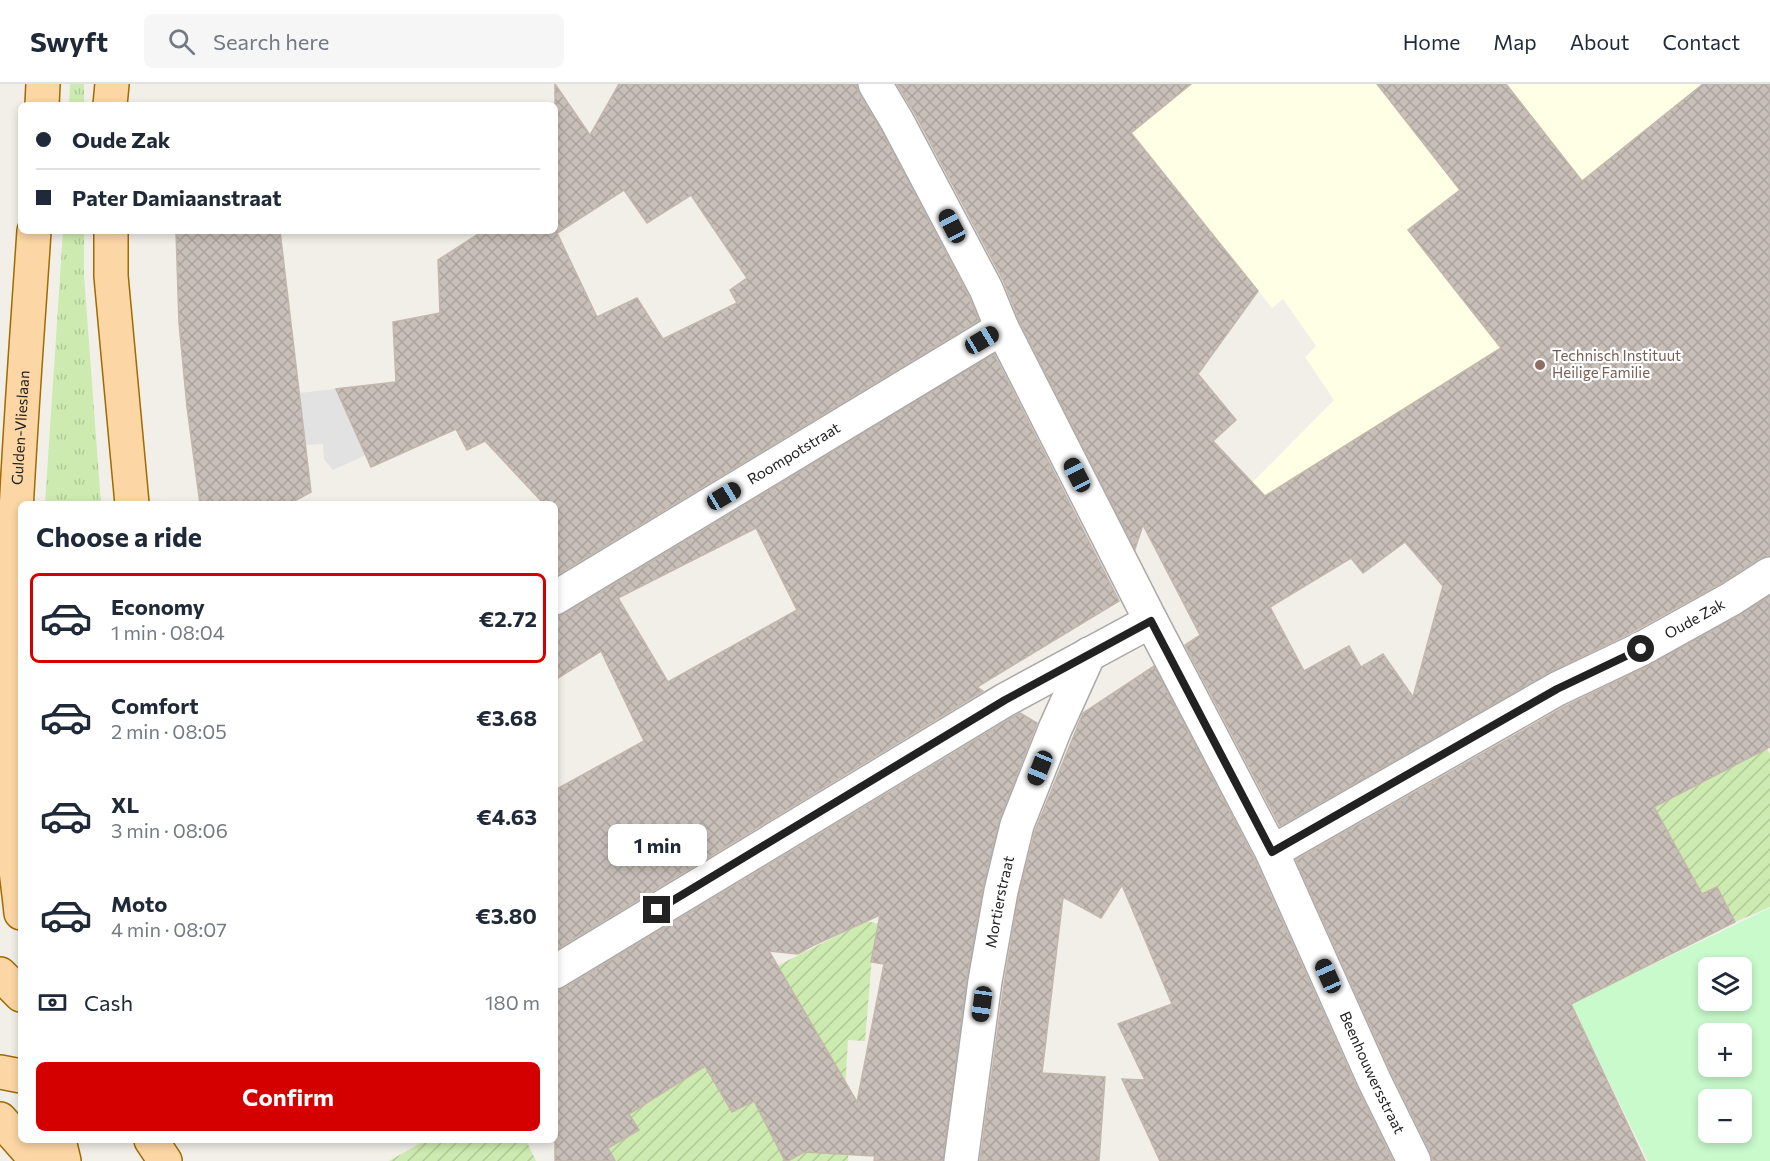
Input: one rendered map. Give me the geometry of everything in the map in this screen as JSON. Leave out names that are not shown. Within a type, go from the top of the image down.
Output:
[{"type":"main road","points":[[42,102],[44,84]]},
{"type":"main road","points":[[110,102],[112,84]]},
{"type":"main road","name":"Gulden-Vlieslaan","points":[[18,878],[12,807],[10,649],[6,567],[34,234]]},
{"type":"main road","points":[[111,234],[111,276],[132,501]]},
{"type":"main road","points":[[0,974],[18,992]]},
{"type":"main road","points":[[0,1072],[18,1075]]},
{"type":"main road","points":[[0,1119],[18,1139]]},
{"type":"main road","points":[[21,1143],[37,1161]]},
{"type":"main road","points":[[61,1143],[64,1161]]},
{"type":"main road","points":[[153,1143],[165,1161]]},
{"type":"street","name":"Beenhouwersstraat","points":[[875,84],[903,131],[986,289],[1002,328],[1272,852],[1374,1080],[1414,1161]]},
{"type":"street","name":"Roompotstraat","points":[[558,596],[1002,328]]},
{"type":"street","name":"Oude Zak","points":[[1272,852],[1557,689],[1641,649],[1731,599],[1770,574]]},
{"type":"street","points":[[558,970],[1005,700],[1151,621]]},
{"type":"street","name":"Mortierstraat","points":[[961,1161],[985,981],[1001,891],[1017,825],[1055,729],[1089,654]]},
{"type":"shaded area","name":"Technisch Instituut Heilige Familie","points":[[1097,84],[1770,84],[1405,542],[1363,573],[1350,558],[1206,646],[1161,561],[1239,496],[1334,400],[1305,357],[1316,346],[1283,299],[1272,308],[1132,132]]},
{"type":"shaded area","points":[[444,376],[421,444],[371,467],[366,455],[333,470],[324,459],[323,444],[305,445],[300,393]]},
{"type":"green space","points":[[70,84],[84,84],[84,102],[69,102]]},
{"type":"green space","points":[[63,234],[84,234],[84,275],[101,501],[45,501]]},
{"type":"green space","points":[[1756,731],[1770,754],[1770,907],[1735,922],[1716,887],[1571,961],[1535,863]]},
{"type":"green space","points":[[1770,908],[1770,1161],[1648,1161],[1571,1004]]},
{"type":"green space","points":[[866,921],[880,924],[872,957],[865,1041],[848,1040],[844,1107],[850,1122],[848,1161],[615,1161],[608,1148],[638,1130],[629,1113],[651,1053],[672,1087],[705,1066],[732,1112],[756,1100],[777,966]]},
{"type":"green space","points":[[421,1143],[527,1143],[536,1161],[389,1161]]},
{"type":"building","points":[[555,84],[590,135],[619,84],[856,84],[859,94],[881,130],[979,320],[558,574],[558,501],[541,501],[485,441],[467,450],[456,429],[371,467],[336,389],[396,382],[393,322],[440,313],[438,260],[478,234],[557,234],[597,317],[637,298],[663,339],[737,303],[730,290],[747,278],[691,195],[647,223],[624,190],[558,232],[558,102],[555,102]]},
{"type":"building","points":[[897,84],[1191,84],[1131,133],[1258,291],[1198,374],[1236,420],[1213,441],[1265,496],[1501,348],[1408,230],[1460,190],[1377,84],[1506,84],[1582,181],[1703,84],[1770,84],[1770,555],[1760,558],[1721,583],[1632,632],[1548,673],[1280,826],[1185,645],[1200,635],[1143,525],[1135,549],[1019,320],[1003,280]],"holes":[[[1405,542],[1443,586],[1413,697],[1383,654],[1361,667],[1349,646],[1304,671],[1270,607],[1351,558],[1363,573]]]},
{"type":"building","points":[[176,234],[280,234],[311,492],[294,501],[200,501],[179,323]]},
{"type":"building","points":[[994,354],[1119,601],[977,687],[983,691],[558,948],[558,788],[644,741],[601,651],[558,678],[558,616],[565,614]],"holes":[[[756,528],[797,610],[668,682],[618,598]]]},
{"type":"building","points":[[1770,596],[1770,747],[1654,807],[1702,894],[1717,887],[1735,922],[1571,1004],[1645,1161],[1433,1161],[1296,860],[1566,706],[1650,665]]},
{"type":"building","points":[[1154,666],[1255,860],[1357,1088],[1393,1161],[1160,1161],[1122,1079],[1145,1080],[1118,1024],[1172,1004],[1122,885],[1101,918],[1063,897],[1042,1073],[1105,1077],[1099,1161],[980,1161],[1004,984],[1019,895],[1035,831],[1083,713]]},
{"type":"building","points":[[1020,713],[1037,723],[1000,818],[983,887],[967,978],[943,1161],[874,1161],[875,1156],[804,1152],[785,1161],[754,1101],[732,1112],[705,1066],[629,1114],[639,1130],[608,1148],[615,1161],[555,1161],[555,1143],[558,1143],[558,990]],"holes":[[[880,915],[871,962],[884,964],[857,1102],[769,951],[798,954]]]},
{"type":"place","name":"Technisch Instituut Heilige Familie","points":[[1540,365]]},
{"type":"route","points":[[657,910],[1005,700],[1151,621],[1272,852],[1557,689],[1641,649]]}]
